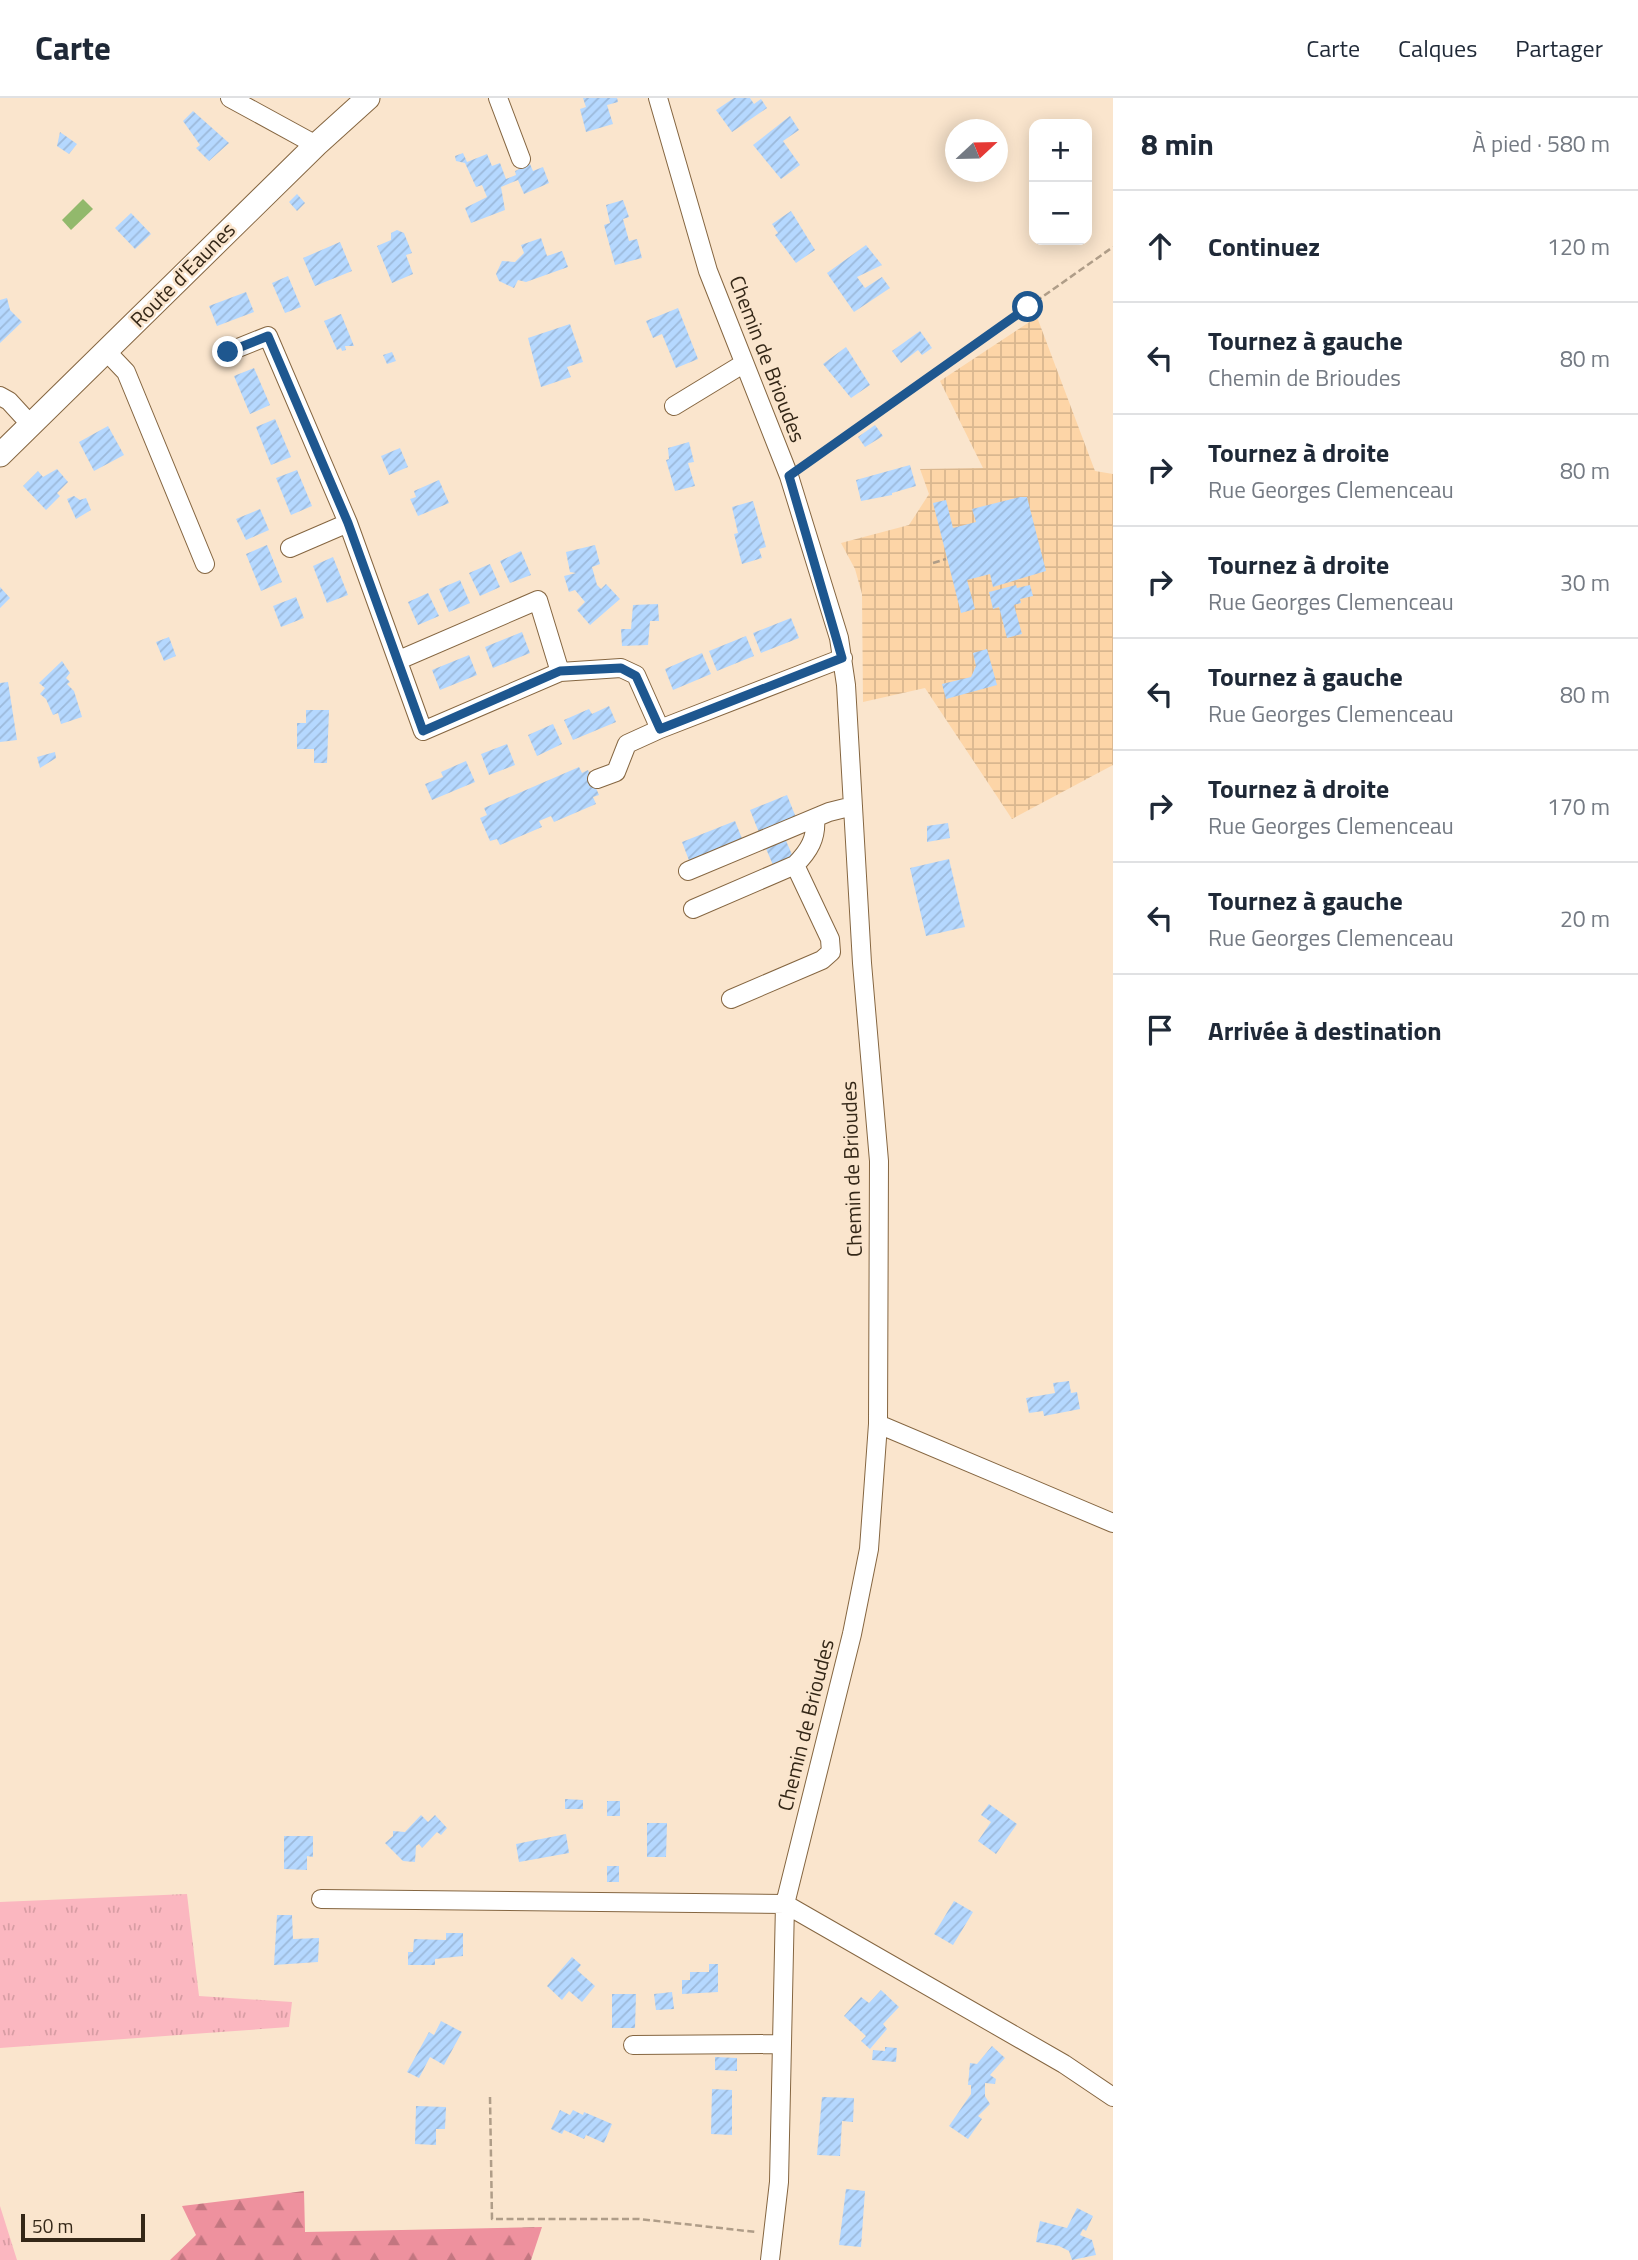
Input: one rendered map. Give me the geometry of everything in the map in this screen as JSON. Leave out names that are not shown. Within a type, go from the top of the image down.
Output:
[{"type":"main road","name":"Route d'Eaunes","points":[[0,455],[316,145],[368,98]]},
{"type":"street","points":[[230,98],[316,145]]},
{"type":"street","points":[[498,98],[521,159]]},
{"type":"street","name":"Chemin de Brioudes","points":[[658,98],[708,271],[789,476],[842,658],[879,1161],[878,1424],[869,1549],[852,1634],[785,1905],[779,2182],[771,2260]]},
{"type":"street","points":[[228,352],[268,336],[348,523],[423,731],[560,671],[629,669],[636,676],[660,729]]},
{"type":"street","points":[[106,351],[126,372],[205,564]]},
{"type":"street","points":[[674,406],[743,364]]},
{"type":"street","points":[[0,396],[9,401],[31,425]]},
{"type":"street","points":[[290,548],[348,523]]},
{"type":"street","points":[[399,660],[538,600],[560,671]]},
{"type":"street","points":[[597,779],[616,772],[627,744],[842,658]]},
{"type":"street","points":[[688,871],[822,815],[853,806]]},
{"type":"street","points":[[693,909],[795,865],[812,842],[822,815]]},
{"type":"street","points":[[731,999],[822,960],[831,952],[830,939],[795,865]]},
{"type":"street","points":[[878,1424],[1113,1523]]},
{"type":"street","points":[[321,1899],[785,1905],[1064,2064],[1113,2097]]},
{"type":"street","points":[[633,2045],[781,2044]]},
{"type":"path","points":[[789,476],[1113,247]]},
{"type":"path","points":[[933,563],[946,559]]},
{"type":"path","points":[[491,2096],[492,2219],[639,2219],[773,2234]]},
{"type":"shaded area","points":[[83,199],[93,209],[71,230],[62,220]]},
{"type":"shaded area","points":[[1037,317],[1095,471],[1113,474],[1113,765],[1012,819],[925,688],[863,702],[862,594],[855,569],[841,543],[909,525],[929,494],[920,469],[983,468],[940,381]]},
{"type":"green space","points":[[187,1894],[199,1996],[292,2002],[289,2027],[0,2048],[0,1902]]},
{"type":"green space","points":[[304,2191],[305,2232],[542,2227],[531,2260],[170,2260],[196,2235],[182,2206]]},
{"type":"green space","points":[[0,2206],[17,2260],[0,2260]]},
{"type":"building","points":[[583,98],[617,98],[618,102],[607,105],[613,124],[586,132],[580,109],[586,107]]},
{"type":"building","points":[[734,98],[750,98],[754,104],[761,99],[767,108],[732,132],[716,110]]},
{"type":"building","points":[[193,111],[229,143],[209,161],[196,148],[200,145],[183,121]]},
{"type":"building","points":[[790,116],[799,130],[783,141],[800,165],[781,179],[753,145]]},
{"type":"building","points":[[60,132],[77,144],[69,154],[57,146]]},
{"type":"building","points":[[463,153],[467,162],[487,154],[492,166],[500,163],[506,179],[530,164],[533,171],[543,167],[549,183],[524,194],[518,180],[501,187],[505,210],[471,223],[465,208],[487,197],[482,185],[476,187],[465,163],[456,161],[455,156]]},
{"type":"building","points":[[297,194],[305,203],[297,211],[289,202]]},
{"type":"building","points":[[623,200],[629,217],[623,219],[629,241],[637,239],[642,258],[615,265],[604,225],[610,223],[606,205]]},
{"type":"building","points":[[791,211],[815,250],[796,263],[775,235],[778,233],[772,224]]},
{"type":"building","points":[[131,213],[151,234],[135,249],[115,228]]},
{"type":"building","points":[[397,230],[404,233],[412,253],[406,255],[413,274],[392,283],[377,246],[391,240],[391,233]]},
{"type":"building","points":[[541,238],[547,256],[562,251],[568,267],[526,282],[518,280],[514,288],[499,281],[496,274],[502,261],[515,262],[524,253],[521,245]]},
{"type":"building","points":[[340,242],[352,271],[315,286],[303,258]]},
{"type":"building","points":[[866,245],[882,265],[857,277],[865,288],[882,277],[890,288],[854,312],[827,273]]},
{"type":"building","points":[[288,276],[301,307],[285,313],[272,283]]},
{"type":"building","points":[[246,292],[254,312],[217,326],[209,306]]},
{"type":"building","points":[[7,298],[10,310],[22,322],[0,343],[0,300]]},
{"type":"building","points":[[678,308],[698,359],[676,368],[662,334],[653,338],[646,321]]},
{"type":"building","points":[[341,314],[354,346],[345,346],[346,350],[342,351],[341,348],[337,350],[324,321]]},
{"type":"building","points":[[570,324],[583,362],[567,367],[571,377],[541,387],[528,338]]},
{"type":"building","points":[[920,331],[932,348],[922,355],[918,350],[901,363],[892,351]]},
{"type":"building","points":[[846,347],[870,385],[851,398],[823,364]]},
{"type":"building","points":[[392,352],[396,361],[387,364],[383,355]]},
{"type":"building","points":[[254,368],[270,405],[250,414],[234,376]]},
{"type":"building","points":[[275,419],[291,457],[271,465],[256,427]]},
{"type":"building","points":[[875,425],[883,436],[865,447],[858,437]]},
{"type":"building","points":[[108,426],[124,455],[94,471],[79,442]]},
{"type":"building","points":[[689,442],[694,462],[688,463],[695,486],[675,491],[666,460],[669,459],[668,448]]},
{"type":"building","points":[[400,448],[408,467],[389,475],[381,456]]},
{"type":"building","points":[[910,465],[916,486],[892,495],[861,501],[856,480]]},
{"type":"building","points":[[57,469],[68,482],[57,493],[60,496],[46,510],[23,486],[38,471],[43,477]]},
{"type":"building","points":[[297,470],[312,506],[291,515],[276,478]]},
{"type":"building","points":[[439,480],[449,503],[418,516],[410,499],[416,497],[414,491]]},
{"type":"building","points":[[74,496],[80,500],[86,498],[91,510],[76,519],[67,499]]},
{"type":"building","points":[[1027,497],[1046,571],[993,587],[990,574],[967,580],[975,609],[961,613],[933,503],[946,500],[953,528],[976,522],[972,509]]},
{"type":"building","points":[[753,501],[766,547],[759,549],[762,558],[742,564],[734,534],[738,533],[732,507]]},
{"type":"building","points":[[260,509],[269,530],[246,540],[236,519]]},
{"type":"building","points":[[267,545],[282,582],[261,591],[246,554]]},
{"type":"building","points":[[595,545],[600,564],[592,567],[597,585],[601,589],[606,584],[620,599],[590,625],[577,610],[585,602],[575,590],[569,592],[564,576],[576,573],[570,572],[566,552]]},
{"type":"building","points":[[521,551],[531,575],[510,583],[500,561]]},
{"type":"building","points":[[333,557],[348,595],[327,603],[313,566]]},
{"type":"building","points":[[490,564],[500,587],[480,596],[469,573]]},
{"type":"building","points":[[460,580],[470,603],[449,612],[439,589]]},
{"type":"building","points":[[1016,585],[1017,588],[1030,585],[1033,596],[1020,599],[1021,603],[1014,605],[1022,634],[1007,638],[999,607],[993,609],[989,592]]},
{"type":"building","points":[[0,587],[10,598],[0,608]]},
{"type":"building","points":[[428,593],[439,616],[418,625],[408,602]]},
{"type":"building","points":[[296,597],[304,618],[281,627],[273,606]]},
{"type":"building","points":[[658,604],[659,621],[650,621],[648,645],[622,646],[621,629],[631,629],[633,605]]},
{"type":"building","points":[[791,618],[799,638],[761,653],[753,633]]},
{"type":"building","points":[[522,632],[530,653],[493,668],[485,647]]},
{"type":"building","points":[[746,636],[754,656],[717,671],[709,651]]},
{"type":"building","points":[[169,637],[176,656],[164,661],[156,642]]},
{"type":"building","points":[[987,649],[997,685],[946,699],[942,684],[971,677],[976,666],[973,653]]},
{"type":"building","points":[[702,653],[711,674],[673,690],[665,669]]},
{"type":"building","points":[[469,655],[477,675],[440,690],[432,670]]},
{"type":"building","points":[[62,661],[70,673],[66,678],[70,682],[67,684],[74,691],[82,717],[61,724],[58,713],[53,715],[46,699],[40,694],[45,688],[39,683]]},
{"type":"building","points":[[8,682],[17,740],[0,742],[0,683]]},
{"type":"building","points":[[609,706],[616,722],[573,740],[564,720],[589,709],[592,714]]},
{"type":"building","points":[[306,710],[329,710],[327,763],[314,763],[314,749],[297,749],[297,723],[306,723]]},
{"type":"building","points":[[553,724],[562,744],[537,756],[528,735]]},
{"type":"building","points":[[507,744],[515,765],[489,775],[481,754]]},
{"type":"building","points":[[55,752],[56,758],[40,768],[37,757]]},
{"type":"building","points":[[466,761],[475,782],[432,800],[425,784],[443,777],[441,772]]},
{"type":"building","points":[[579,767],[582,773],[588,770],[599,795],[593,797],[596,804],[554,822],[551,816],[539,821],[542,827],[500,845],[497,839],[490,841],[480,818],[487,815],[484,808]]},
{"type":"building","points":[[787,795],[797,820],[760,835],[750,810]]},
{"type":"building","points":[[735,821],[743,841],[690,863],[682,842]]},
{"type":"building","points":[[948,823],[950,838],[927,842],[927,826]]},
{"type":"building","points":[[784,836],[793,857],[773,865],[764,844]]},
{"type":"building","points":[[949,859],[965,927],[926,936],[910,868]]},
{"type":"building","points":[[1069,1381],[1071,1393],[1077,1392],[1080,1409],[1044,1416],[1043,1411],[1029,1413],[1026,1398],[1055,1393],[1053,1383]]},
{"type":"building","points":[[565,1799],[583,1800],[583,1809],[565,1809]]},
{"type":"building","points":[[607,1801],[620,1801],[620,1816],[607,1816]]},
{"type":"building","points":[[989,1804],[1017,1824],[996,1854],[978,1841],[991,1822],[981,1815]]},
{"type":"building","points":[[421,1815],[428,1822],[435,1815],[447,1828],[441,1835],[437,1832],[422,1848],[419,1844],[416,1846],[415,1862],[403,1861],[385,1843],[393,1836],[393,1831],[405,1832]]},
{"type":"building","points":[[647,1823],[667,1823],[666,1857],[647,1857]]},
{"type":"building","points":[[566,1834],[569,1853],[519,1862],[516,1844]]},
{"type":"building","points":[[284,1836],[313,1836],[313,1857],[307,1856],[307,1870],[284,1869]]},
{"type":"building","points":[[607,1866],[619,1866],[619,1882],[607,1882]]},
{"type":"building","points":[[954,1901],[973,1912],[953,1945],[934,1934]]},
{"type":"building","points":[[277,1915],[292,1915],[293,1939],[319,1938],[318,1962],[274,1965]]},
{"type":"building","points":[[446,1933],[463,1933],[463,1956],[435,1959],[435,1965],[408,1965],[408,1952],[413,1952],[414,1939],[446,1940]]},
{"type":"building","points":[[572,1957],[581,1965],[577,1970],[595,1986],[582,2002],[569,1991],[562,2000],[547,1986]]},
{"type":"building","points":[[709,1964],[718,1964],[718,1992],[682,1994],[682,1980],[690,1980],[690,1972],[709,1972]]},
{"type":"building","points":[[881,1990],[899,2007],[883,2024],[887,2029],[870,2049],[861,2041],[866,2036],[844,2016],[861,1997],[869,2003]]},
{"type":"building","points":[[672,1992],[674,2009],[656,2010],[654,1994]]},
{"type":"building","points":[[612,1994],[636,1994],[635,2028],[612,2028]]},
{"type":"building","points":[[441,2021],[462,2032],[444,2065],[430,2057],[419,2078],[407,2072],[429,2032],[434,2035]]},
{"type":"building","points":[[992,2046],[1005,2058],[990,2075],[996,2079],[995,2084],[985,2083],[985,2096],[990,2104],[978,2116],[982,2119],[968,2139],[949,2126],[971,2094],[971,2085],[968,2085],[970,2063],[977,2064]]},
{"type":"building","points":[[885,2047],[897,2048],[896,2062],[872,2060],[873,2050],[885,2051]]},
{"type":"building","points":[[715,2057],[737,2058],[737,2071],[715,2070]]},
{"type":"building","points":[[712,2089],[732,2090],[732,2135],[711,2134]]},
{"type":"building","points":[[822,2097],[854,2098],[853,2122],[842,2121],[840,2156],[817,2155]]},
{"type":"building","points":[[416,2106],[446,2107],[445,2129],[436,2129],[436,2145],[415,2144]]},
{"type":"building","points":[[560,2110],[570,2115],[573,2110],[583,2115],[584,2112],[612,2124],[604,2143],[586,2135],[584,2139],[564,2130],[562,2134],[551,2129]]},
{"type":"building","points":[[846,2189],[865,2191],[861,2247],[839,2245]]},
{"type":"building","points":[[1077,2208],[1093,2216],[1086,2231],[1083,2229],[1080,2235],[1092,2240],[1096,2255],[1072,2260],[1069,2251],[1059,2246],[1036,2242],[1040,2221],[1067,2228]]},
{"type":"route","points":[[228,352],[268,336],[348,523],[423,731],[560,671],[621,668],[629,669],[636,676],[660,729],[842,658],[839,638],[789,476],[1028,307]]}]
